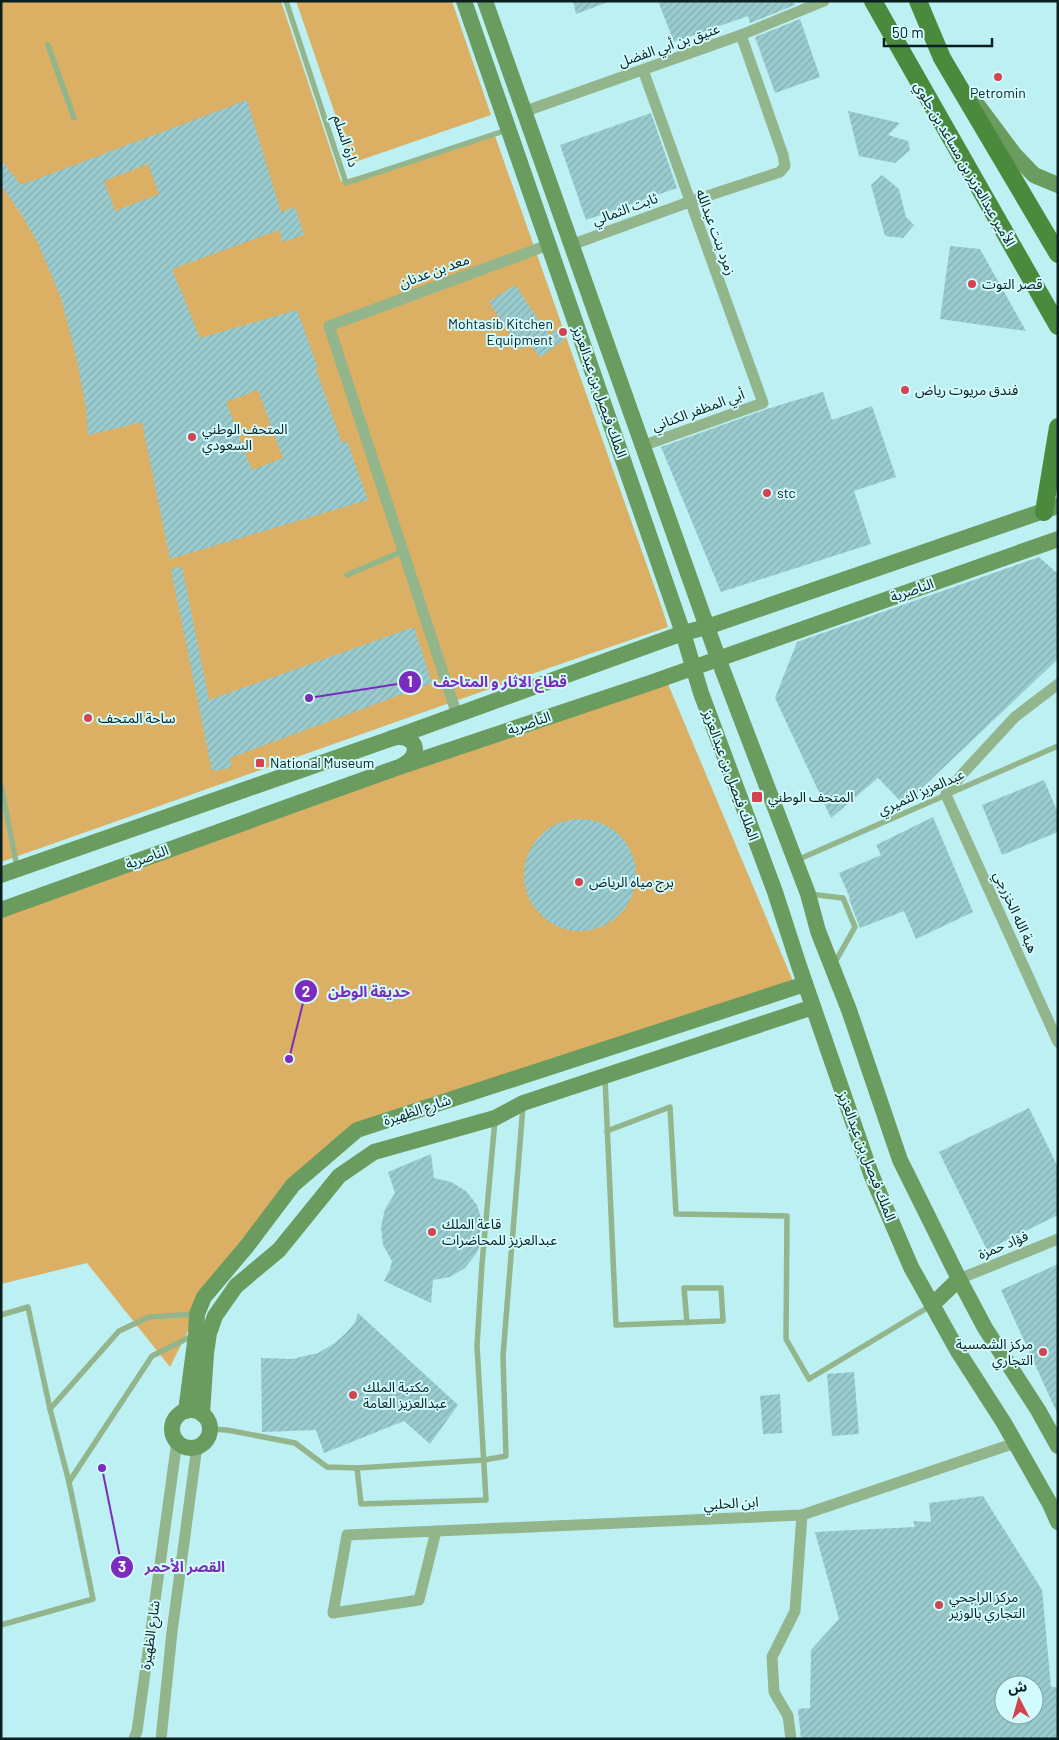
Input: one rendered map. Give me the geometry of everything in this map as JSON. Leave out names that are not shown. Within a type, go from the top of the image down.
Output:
[{"type":"main road","name":"الأمير عبدالعزيز بن مساعد بن جلوي","points":[[873,1],[1058,326]]},
{"type":"main road","points":[[918,1],[942,58],[1058,254]]},
{"type":"main road","points":[[1051,509],[1058,427]]},
{"type":"street","name":"الملك فيصل بن عبدالعزيز","points":[[464,1],[683,633],[701,693],[776,892],[805,984],[871,1174],[911,1267],[959,1353],[1016,1443],[1058,1522]]},
{"type":"street","name":"الملك فيصل بن عبدالعزيز","points":[[485,1],[718,658],[808,894],[818,931],[849,1010],[900,1160],[958,1279],[985,1328],[1038,1410],[1058,1446]]},
{"type":"street","name":"عتيق بن أبي الفضل","points":[[523,112],[741,35],[824,1]]},
{"type":"street","name":"ثابت الثمالي","points":[[571,245],[689,202],[780,172],[785,166],[783,155],[741,35]]},
{"type":"street","points":[[942,58],[1014,154],[1034,175],[1058,185]]},
{"type":"street","name":"زمرد بنت عبدالله","points":[[642,70],[763,403]]},
{"type":"street","name":"معد بن عدنان","points":[[403,552],[329,326],[548,245]]},
{"type":"street","name":"أبي المظفر الكناني","points":[[642,446],[763,403]]},
{"type":"street","points":[[1,875],[390,739],[683,633],[707,627],[1051,509]]},
{"type":"street","name":"الناصرية","points":[[1,910],[399,767],[650,683],[693,666],[1058,539]]},
{"type":"street","points":[[403,552],[457,714]]},
{"type":"street","points":[[946,794],[1015,717],[1058,684]]},
{"type":"street","points":[[390,739],[408,738],[414,746],[412,759],[399,767]]},
{"type":"street","name":"هبة الله الخزرجي","points":[[946,794],[1058,1042]]},
{"type":"street","name":"شارع الظهيرة","points":[[161,1739],[172,1632],[197,1446],[204,1442],[207,1437],[199,1418],[197,1314],[204,1297],[247,1246],[293,1185],[357,1130],[805,984]]},
{"type":"street","name":"شارع الظهيرة","points":[[199,1418],[209,1333],[215,1316],[236,1286],[279,1250],[339,1176],[374,1152],[495,1118],[523,1103],[813,1007]]},
{"type":"street","name":"فؤاد حمزة","points":[[958,1279],[1058,1239]]},
{"type":"street","points":[[932,1305],[958,1279]]},
{"type":"street","name":"شارع الظهيرة","points":[[134,1739],[137,1731],[177,1441],[172,1432],[172,1426],[177,1416],[199,1418]]},
{"type":"street","points":[[177,1441],[188,1447],[197,1446]]},
{"type":"street","name":"ابن الحلبي","points":[[436,1531],[420,1600],[332,1613],[347,1535],[436,1531],[802,1515],[1016,1443]]},
{"type":"street","points":[[791,1739],[788,1716],[774,1692],[772,1657],[795,1611],[802,1515]]},
{"type":"lane","name":"دارة السلم","points":[[286,1],[346,183],[509,129]]},
{"type":"lane","points":[[48,45],[74,118]]},
{"type":"lane","points":[[347,575],[403,552]]},
{"type":"lane","name":"عبدالعزيز الثميري","points":[[795,861],[1058,746]]},
{"type":"lane","points":[[1,785],[18,869]]},
{"type":"lane","points":[[808,894],[843,898],[855,928],[833,966]]},
{"type":"lane","points":[[605,1076],[616,1325],[687,1323],[723,1321],[721,1288],[684,1288],[687,1323]]},
{"type":"lane","points":[[199,1418],[228,1430],[295,1443],[328,1467],[357,1468],[484,1460],[506,1456],[503,1356],[523,1103]]},
{"type":"lane","points":[[608,1130],[670,1107],[676,1214],[786,1216],[786,1339],[809,1379],[932,1305]]},
{"type":"lane","points":[[357,1468],[361,1504],[486,1500],[478,1346],[482,1264],[495,1118]]},
{"type":"lane","points":[[1,1315],[28,1307],[50,1409],[69,1482],[93,1599],[1,1625]]},
{"type":"lane","points":[[50,1409],[119,1331],[149,1317],[197,1314]]},
{"type":"lane","points":[[69,1482],[152,1356],[196,1335]]},
{"type":"shaded area","points":[[1,1],[281,1],[341,181],[495,136],[668,627],[1,862]]},
{"type":"shaded area","points":[[296,1],[452,1],[491,115],[352,163]]},
{"type":"shaded area","points":[[668,684],[795,986],[357,1132],[293,1187],[204,1299],[170,1367],[87,1263],[1,1284],[1,912],[399,769]]},
{"type":"building","points":[[573,1],[608,1],[608,2],[576,14]]},
{"type":"building","points":[[658,1],[793,1],[795,5],[750,23],[748,16],[674,42]]},
{"type":"building","points":[[800,19],[820,77],[775,93],[755,37]]},
{"type":"building","name":"المتحف الوطني السعودي","points":[[247,100],[281,212],[295,207],[304,235],[283,242],[279,230],[172,269],[200,338],[297,310],[342,443],[347,441],[368,500],[170,559],[142,422],[88,435],[86,408],[76,356],[61,298],[37,241],[1,185],[1,160],[21,185]],"holes":[[[148,164],[159,194],[115,211],[104,181]],[[258,390],[283,458],[252,470],[226,402]]]},
{"type":"building","points":[[848,111],[900,123],[888,135],[908,141],[910,150],[895,163],[859,156]]},
{"type":"building","points":[[651,113],[677,188],[586,220],[560,145]]},
{"type":"building","points":[[882,175],[899,189],[906,217],[914,225],[903,238],[885,236],[871,185]]},
{"type":"building","name":"قصر التوت","points":[[950,246],[980,249],[1026,331],[940,319]]},
{"type":"building","points":[[515,285],[549,335],[556,330],[564,340],[540,357],[529,343],[520,349],[489,302]]},
{"type":"building","name":"stc","points":[[823,392],[832,420],[872,406],[896,477],[854,491],[871,544],[721,592],[661,447],[767,409]]},
{"type":"building","name":"المتحف الوطني","points":[[1039,557],[1058,574],[1058,659],[904,805],[878,778],[831,818],[775,698],[797,642]]},
{"type":"building","points":[[182,567],[209,700],[414,627],[432,683],[230,758],[231,768],[212,771],[171,569]]},
{"type":"building","points":[[1044,780],[1058,813],[1058,832],[1002,855],[982,805]]},
{"type":"building","points":[[933,817],[973,912],[916,939],[904,911],[860,928],[839,873],[881,855],[876,845]]},
{"type":"building","name":"برج مياه الرياض","points":[[580,819],[602,823],[620,835],[632,853],[636,875],[632,897],[620,915],[602,927],[580,931],[558,927],[540,915],[528,897],[524,875],[528,853],[540,835],[558,823]]},
{"type":"building","points":[[1029,1108],[1058,1167],[1058,1215],[987,1250],[939,1152]]},
{"type":"building","name":"قاعة الملك عبدالعزيز للمحاضرات","points":[[431,1154],[434,1178],[451,1182],[466,1191],[477,1205],[481,1218],[479,1248],[476,1254],[465,1268],[450,1277],[433,1280],[431,1303],[384,1281],[392,1261],[383,1245],[381,1227],[385,1209],[395,1193],[388,1172]]},
{"type":"building","name":"مركز الشمسية التجاري","points":[[1058,1264],[1058,1415],[1001,1290]]},
{"type":"building","points":[[358,1313],[458,1405],[430,1444],[404,1421],[324,1453],[316,1430],[262,1432],[261,1358],[292,1359],[318,1353],[335,1343],[345,1334],[355,1323]]},
{"type":"building","points":[[854,1372],[859,1434],[832,1436],[827,1374]]},
{"type":"building","points":[[780,1394],[782,1433],[763,1434],[760,1396]]},
{"type":"building","name":"مركز الراجحي التجاري بالوزير","points":[[983,1496],[1042,1590],[1051,1687],[1058,1687],[1058,1739],[801,1739],[798,1709],[810,1708],[811,1650],[839,1619],[815,1532],[915,1527],[913,1521],[931,1522],[929,1503]]},
{"type":"place","name":"Petromin","points":[[998,77]]},
{"type":"place","name":"قصر التوت","points":[[972,284]]},
{"type":"place","name":"Mohtasib Kitchen Equipment","points":[[563,332]]},
{"type":"place","name":"فندق مريوت رياض","points":[[905,390]]},
{"type":"place","name":"المتحف الوطني السعودي","points":[[192,437]]},
{"type":"place","name":"stc","points":[[767,493]]},
{"type":"place","name":"قطاع الاثار و المتاحف","points":[[309,698]]},
{"type":"place","name":"ساحة المتحف","points":[[88,718]]},
{"type":"place","name":"National Museum","points":[[260,763]]},
{"type":"place","name":"المتحف الوطني","points":[[757,797]]},
{"type":"place","name":"برج مياه الرياض","points":[[579,882]]},
{"type":"place","name":"حديقة الوطن","points":[[289,1059]]},
{"type":"place","name":"قاعة الملك عبدالعزيز للمحاضرات","points":[[432,1232]]},
{"type":"place","name":"مركز الشمسية التجاري","points":[[1043,1352]]},
{"type":"place","name":"مكتبة الملك عبدالعزيز العامة","points":[[353,1395]]},
{"type":"place","name":"القصر الأحمر","points":[[102,1468]]},
{"type":"place","name":"مركز الراجحي التجاري بالوزير","points":[[939,1605]]}]
